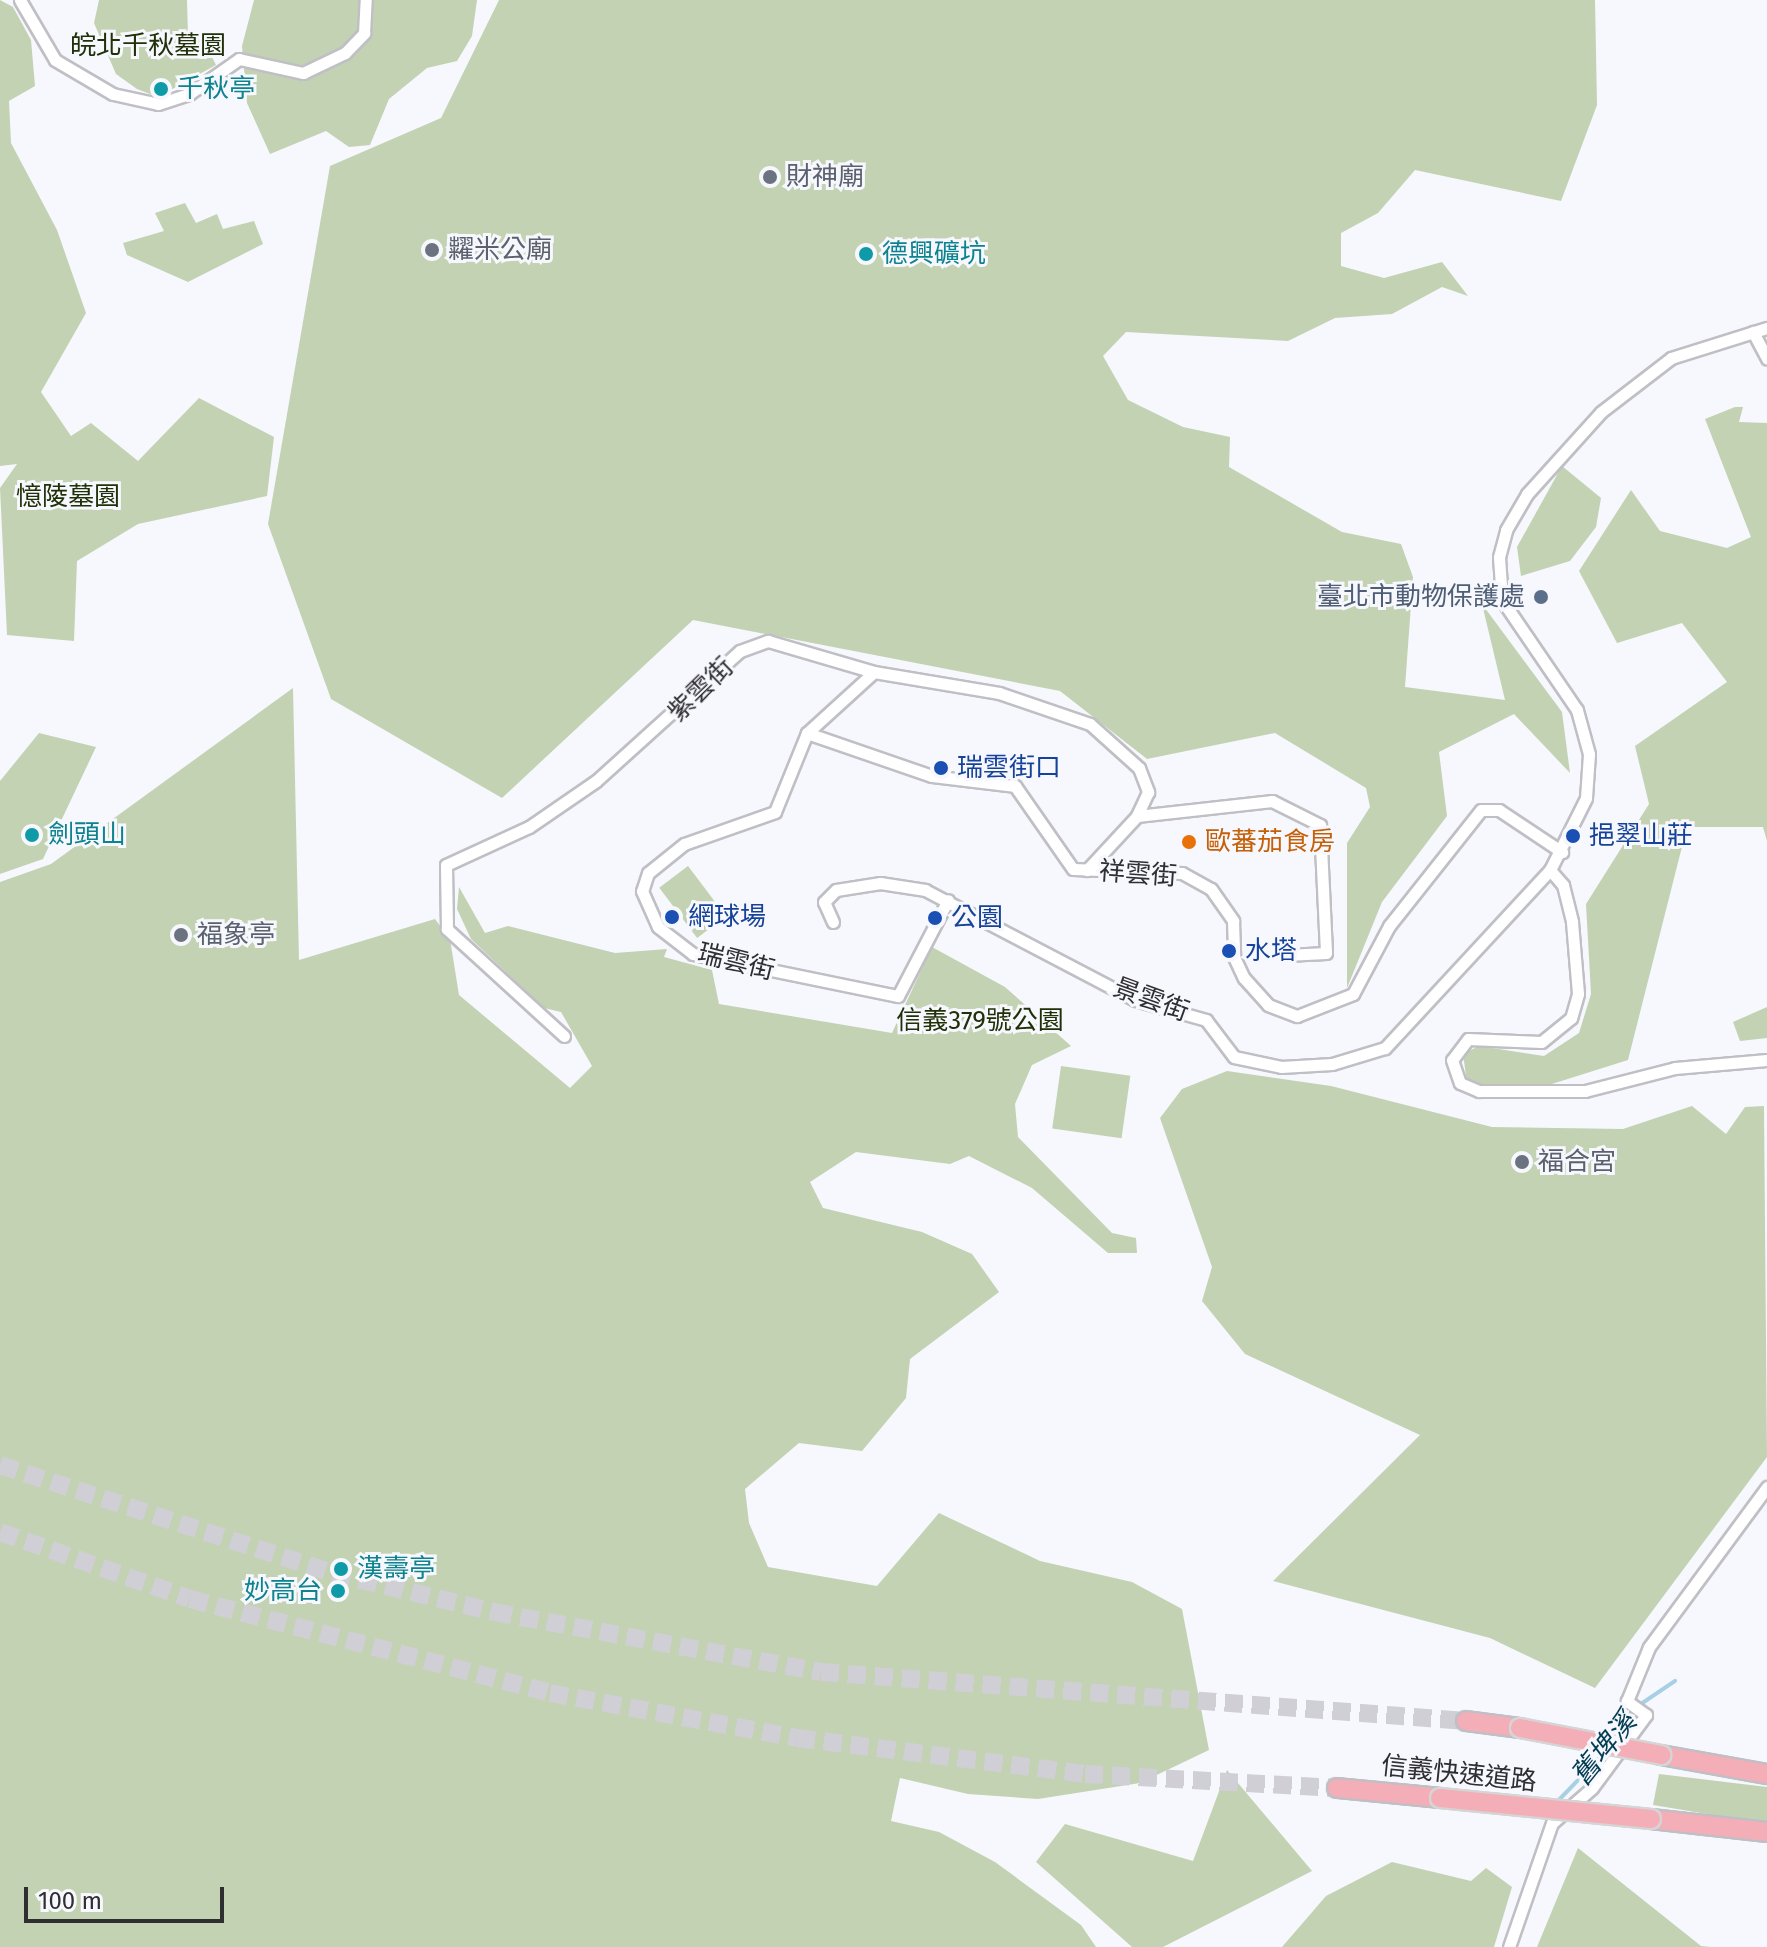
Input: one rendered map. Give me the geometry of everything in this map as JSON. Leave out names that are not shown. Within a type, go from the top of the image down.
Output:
[{"type":"highway","name":"信義快速道路","points":[[1466,1721],[1520,1728],[1767,1774]]},
{"type":"highway","name":"信義快速道路","points":[[1337,1788],[1767,1832]]},
{"type":"street","points":[[20,0],[55,60],[113,94],[158,104],[189,94],[239,59],[303,73],[345,53],[364,33],[366,0]]},
{"type":"street","name":"景雲街","points":[[833,922],[824,902],[852,885],[880,883],[948,900],[1135,1000],[1206,1020],[1234,1057],[1281,1067],[1332,1064],[1385,1048],[1423,1003],[1470,965],[1550,870],[1562,852],[1586,798],[1589,754],[1577,710],[1502,600],[1499,557],[1506,530],[1527,494],[1601,412],[1671,358],[1767,328]]},
{"type":"street","points":[[1753,332],[1767,358]]},
{"type":"street","name":"紫雲街","points":[[564,1036],[447,929],[446,865],[529,827],[596,781],[740,651],[768,641],[874,672],[999,693],[1077,717],[1144,776],[1148,792],[1137,816]]},
{"type":"street","points":[[807,733],[874,672]]},
{"type":"street","name":"祥雲街","points":[[807,733],[932,776],[1015,786],[1060,859],[1087,870],[1182,873],[1211,889],[1233,921],[1234,957],[1244,978],[1268,1005],[1297,1016],[1353,994],[1384,933],[1481,810],[1499,810],[1562,852]]},
{"type":"street","name":"瑞雲街","points":[[807,733],[787,796],[775,812],[708,832],[648,873],[642,891],[658,927],[672,942],[719,962],[898,996],[948,900]]},
{"type":"street","points":[[1087,870],[1137,816],[1272,801],[1320,825],[1326,953],[1286,955]]},
{"type":"street","points":[[1550,870],[1563,885],[1572,922],[1578,994],[1571,1018],[1541,1042],[1468,1039],[1452,1060],[1460,1083],[1479,1091],[1585,1091],[1675,1068],[1767,1060]]},
{"type":"street","points":[[1509,1947],[1552,1823],[1592,1788],[1646,1715],[1627,1701],[1657,1635],[1767,1487]]},
{"type":"green space","name":"憶陵墓園","points":[[0,0],[13,7],[31,40],[35,86],[9,101],[11,143],[57,230],[86,313],[41,392],[71,436],[91,423],[138,461],[199,398],[274,437],[267,496],[138,524],[77,561],[74,641],[7,635],[0,488],[17,464],[0,466]]},
{"type":"green space","name":"皖北千秋墓園","points":[[99,0],[187,0],[188,35],[204,41],[216,65],[158,97],[137,89],[116,74],[94,23]]},
{"type":"green space","points":[[254,0],[477,0],[472,36],[457,61],[427,68],[389,99],[370,145],[349,147],[326,131],[270,154],[247,103],[242,46]]},
{"type":"green space","points":[[499,0],[1595,0],[1597,105],[1561,201],[1415,170],[1378,213],[1341,233],[1341,266],[1384,278],[1442,262],[1468,296],[1442,287],[1392,314],[1335,318],[1288,341],[1126,332],[1103,356],[1128,400],[1183,427],[1230,437],[1229,467],[1342,532],[1401,544],[1413,577],[1405,687],[1505,700],[1482,604],[1562,712],[1570,773],[1514,714],[1439,752],[1447,816],[1382,902],[1347,988],[1347,843],[1370,807],[1366,788],[1275,733],[1147,759],[1060,691],[693,620],[502,798],[331,699],[268,524],[330,166],[441,118]]},
{"type":"green space","points":[[185,203],[196,223],[217,214],[223,229],[254,221],[263,244],[188,282],[127,255],[123,243],[164,231],[155,213]]},
{"type":"green space","points":[[1735,407],[1743,407],[1739,422],[1767,423],[1767,841],[1763,827],[1687,827],[1628,1060],[1536,1089],[1467,1083],[1463,1054],[1479,1046],[1544,1056],[1579,1033],[1591,994],[1586,904],[1649,804],[1635,746],[1727,682],[1682,623],[1617,643],[1579,571],[1631,490],[1660,531],[1727,548],[1751,537],[1705,419]]},
{"type":"green space","points":[[1562,466],[1601,498],[1596,527],[1570,561],[1521,576],[1517,547]]},
{"type":"green space","name":"信義379號公園","points":[[293,688],[299,960],[435,919],[450,939],[459,995],[570,1088],[592,1066],[561,1012],[544,1008],[471,939],[457,909],[459,887],[485,933],[508,926],[615,953],[667,949],[664,957],[712,970],[719,1004],[892,1033],[932,947],[1005,987],[1071,1046],[1032,1065],[1015,1104],[1018,1137],[1112,1233],[1136,1238],[1137,1253],[1108,1253],[1032,1188],[969,1156],[950,1164],[856,1152],[810,1182],[823,1208],[922,1232],[972,1254],[999,1292],[910,1359],[906,1398],[862,1451],[799,1443],[745,1489],[749,1523],[768,1567],[877,1586],[939,1513],[1040,1561],[1132,1582],[1182,1609],[1209,1750],[1140,1783],[1038,1799],[968,1794],[900,1778],[891,1821],[939,1832],[995,1862],[1081,1925],[1096,1947],[0,1947],[0,882],[51,864]]},
{"type":"green space","points":[[39,733],[96,747],[43,859],[0,874],[0,781]]},
{"type":"green space","points":[[688,866],[726,916],[697,938],[659,888]]},
{"type":"green space","points":[[1767,1007],[1767,1038],[1740,1041],[1733,1022]]},
{"type":"green space","points":[[1061,1066],[1130,1076],[1122,1138],[1052,1128]]},
{"type":"green space","points":[[1227,1071],[1331,1086],[1492,1127],[1623,1129],[1692,1106],[1726,1134],[1745,1107],[1764,1106],[1767,1457],[1595,1688],[1490,1638],[1273,1581],[1420,1435],[1245,1354],[1202,1301],[1212,1267],[1160,1118],[1182,1089]]},
{"type":"green space","points":[[1227,1770],[1312,1871],[1163,1947],[1132,1947],[1036,1862],[1065,1824],[1193,1861]]},
{"type":"green space","points":[[1659,1774],[1767,1787],[1767,1824],[1653,1805]]},
{"type":"green space","points":[[1578,1848],[1701,1946],[1711,1947],[1537,1947]]},
{"type":"green space","points":[[1392,1862],[1471,1881],[1486,1868],[1512,1887],[1494,1947],[1282,1947],[1326,1896]]},
{"type":"waterway","name":"舊埤溪","points":[[1615,1740],[1632,1710],[1675,1681]]},
{"type":"waterway","name":"舊埤溪","points":[[1555,1804],[1607,1750]]},
{"type":"tunnel","points":[[0,1465],[333,1573],[494,1612],[821,1672],[1466,1721]]},
{"type":"tunnel","points":[[0,1532],[190,1599],[550,1693],[797,1738],[1085,1774],[1337,1788]]},
{"type":"place","name":"千秋亭","points":[[161,89]]},
{"type":"place","name":"財神廟","points":[[770,177]]},
{"type":"place","name":"糶米公廟","points":[[432,250]]},
{"type":"place","name":"德興礦坑","points":[[866,254]]},
{"type":"place","name":"臺北市動物保護處","points":[[1541,597]]},
{"type":"place","name":"瑞雲街口","points":[[941,768]]},
{"type":"place","name":"劍頭山","points":[[32,835]]},
{"type":"place","name":"挹翠山莊","points":[[1573,836]]},
{"type":"place","name":"歐蕃茄食房","points":[[1189,842]]},
{"type":"place","name":"網球場","points":[[672,917]]},
{"type":"place","name":"公園","points":[[935,918]]},
{"type":"place","name":"福象亭","points":[[181,935]]},
{"type":"place","name":"水塔","points":[[1229,951]]},
{"type":"place","name":"福合宮","points":[[1522,1162]]},
{"type":"place","name":"漢壽亭","points":[[341,1569]]},
{"type":"place","name":"妙高台","points":[[338,1591]]}]
